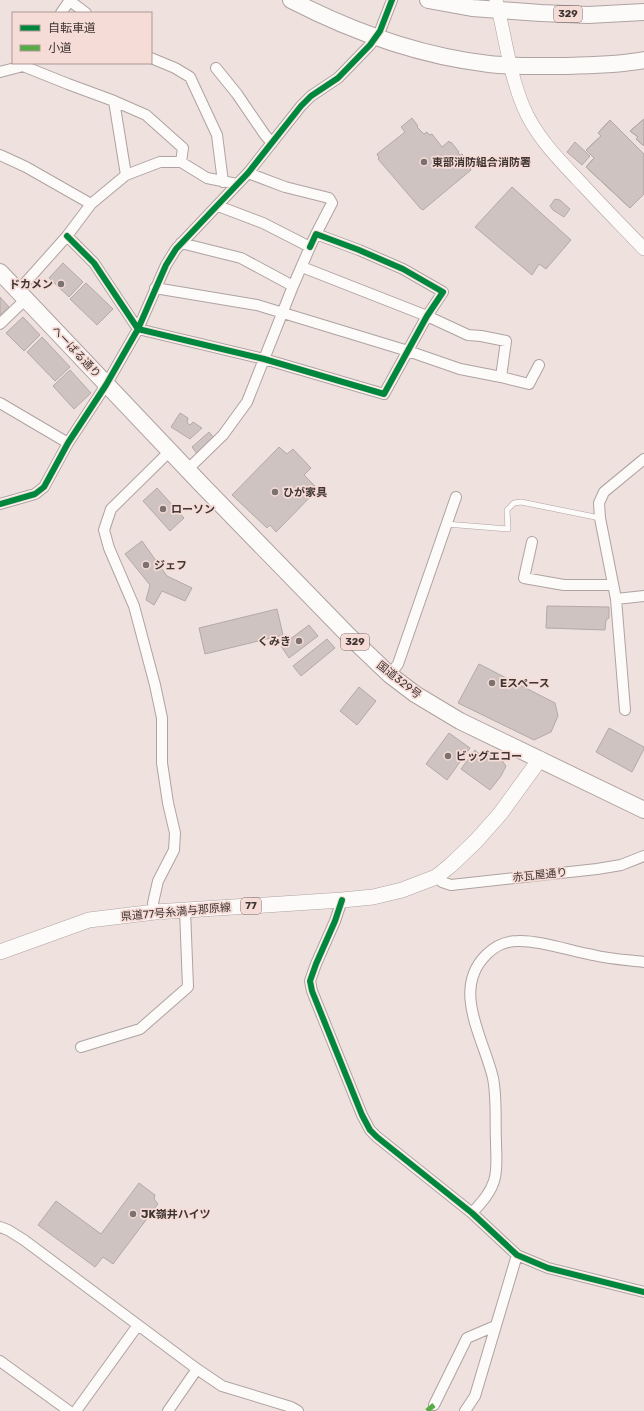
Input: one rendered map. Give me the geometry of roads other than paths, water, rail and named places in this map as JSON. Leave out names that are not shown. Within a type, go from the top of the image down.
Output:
[{"type":"highway","points":[[291,0],[328,18],[376,37],[420,51],[448,57],[510,66],[603,65],[644,60]]},
{"type":"highway","name":"329","points":[[428,0],[449,5],[497,5],[588,15],[644,12]]},
{"type":"highway","name":"へーばる通り","points":[[0,272],[202,485]]},
{"type":"highway","name":"国道329号","points":[[202,485],[348,635],[390,675],[415,694],[460,721],[644,810]]},
{"type":"main road","points":[[497,5],[510,66],[523,107],[537,130],[563,164],[644,249]]},
{"type":"main road","name":"県道77号糸満与那原線","points":[[0,952],[89,920],[155,912],[342,900],[402,890],[436,876],[451,865],[476,841],[500,814],[540,759]]},
{"type":"street","points":[[0,504],[35,494],[44,487],[68,443],[106,385],[138,329],[166,265],[182,243],[248,173],[301,106],[311,96],[338,78],[370,45],[380,31],[392,0]]},
{"type":"street","points":[[62,12],[70,1],[85,12]]},
{"type":"street","points":[[152,58],[175,68],[190,77],[217,136],[223,182]]},
{"type":"street","points":[[0,72],[24,65],[146,115],[183,148],[181,162]]},
{"type":"street","points":[[216,68],[237,94],[265,135],[272,142]]},
{"type":"street","points":[[114,101],[126,175]]},
{"type":"street","points":[[0,155],[26,167],[91,204]]},
{"type":"street","points":[[0,324],[91,204],[126,175],[160,162],[181,162],[207,178],[237,184]]},
{"type":"street","points":[[187,470],[223,435],[247,402],[293,286],[316,234],[332,203],[329,198],[285,187],[248,173]]},
{"type":"street","points":[[218,206],[263,223],[310,248]]},
{"type":"street","points":[[67,236],[94,263],[138,329],[264,359],[384,394],[427,316],[443,292],[403,269],[359,250],[316,234]]},
{"type":"street","points":[[182,243],[241,258],[293,286]]},
{"type":"street","points":[[302,267],[427,316],[468,335],[506,341],[501,377]]},
{"type":"street","points":[[155,288],[257,305],[408,351],[460,369],[530,384],[539,365]]},
{"type":"street","points":[[0,404],[68,443]]},
{"type":"street","points":[[155,912],[153,904],[158,881],[174,850],[176,833],[168,803],[162,763],[162,718],[134,606],[109,548],[104,530],[111,509],[170,451]]},
{"type":"street","points":[[625,710],[616,599],[612,585],[598,503],[604,492],[644,459]]},
{"type":"street","points":[[390,675],[398,664],[456,497]]},
{"type":"street","points":[[532,542],[524,578],[564,585],[612,585]]},
{"type":"street","points":[[616,599],[644,596]]},
{"type":"street","name":"赤瓦屋通り","points":[[436,876],[442,882],[451,886],[597,869],[621,865],[644,856]]},
{"type":"street","points":[[342,900],[335,921],[310,981],[312,991],[359,1107],[370,1130],[472,1213],[517,1255],[548,1268],[644,1292]]},
{"type":"street","points":[[81,1047],[140,1029],[188,987],[184,910]]},
{"type":"street","points":[[472,1213],[488,1194],[494,1181],[496,1167],[495,1098],[493,1079],[472,1012],[470,994],[470,984],[474,973],[483,959],[495,947],[508,942],[519,941],[595,956],[644,962]]},
{"type":"street","points":[[0,1227],[24,1240],[222,1386],[273,1407],[291,1407],[298,1411]]},
{"type":"street","points":[[465,1411],[474,1396],[517,1255]]},
{"type":"street","points":[[76,1411],[138,1325]]},
{"type":"street","points":[[434,1405],[467,1338],[495,1326]]},
{"type":"street","points":[[0,1361],[69,1411]]},
{"type":"street","points":[[168,1411],[197,1369]]},
{"type":"lane","points":[[446,524],[508,529],[507,510],[514,503],[521,502],[600,518]]},
{"type":"place","name":"東部消防組合消防署","points":[[424,162]]},
{"type":"place","name":"ドカメン","points":[[61,284]]},
{"type":"place","name":"ひが家具","points":[[275,492]]},
{"type":"place","name":"ローソン","points":[[163,509]]},
{"type":"place","name":"ジェフ","points":[[146,565]]},
{"type":"place","name":"くみき","points":[[299,641]]},
{"type":"place","name":"Eスペース","points":[[492,683]]},
{"type":"place","name":"ビッグエコー","points":[[448,756]]},
{"type":"place","name":"JK嶺井ハイツ","points":[[133,1214]]}]
